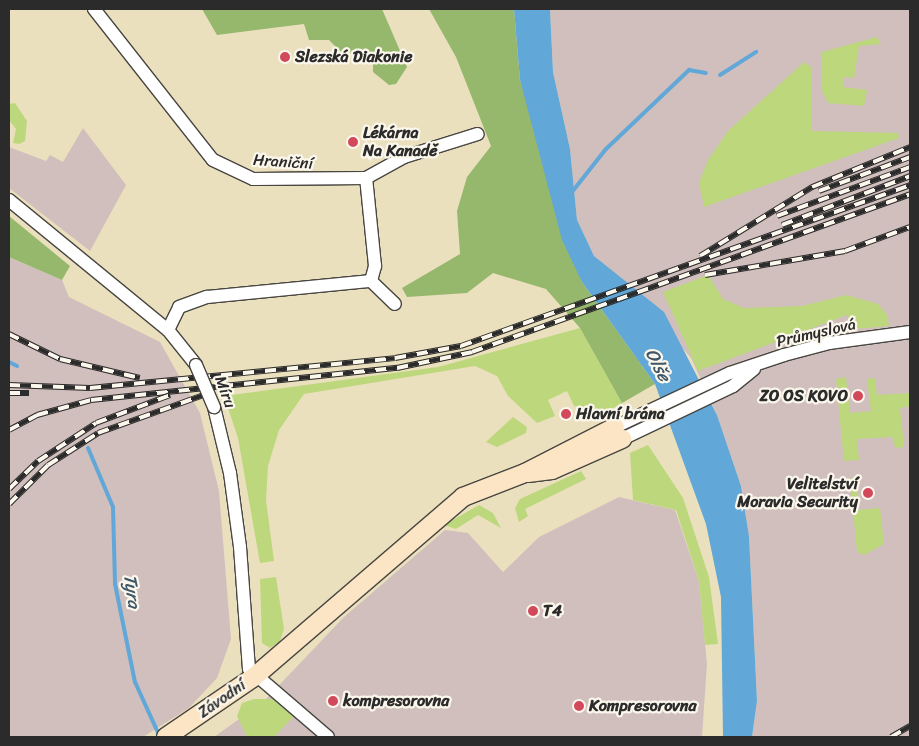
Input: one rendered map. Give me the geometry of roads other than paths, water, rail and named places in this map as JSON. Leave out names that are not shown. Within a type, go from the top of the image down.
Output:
[{"type":"street","name":"Hraniční","points":[[94,9],[212,160],[230,171],[262,180],[366,178],[404,157],[478,134]]},
{"type":"street","points":[[366,178],[375,266],[371,281]]},
{"type":"street","name":"Míru","points":[[9,200],[168,330],[196,365],[214,407],[230,473],[240,547],[246,656],[254,677]]},
{"type":"street","points":[[168,330],[180,307],[207,297],[358,285],[371,281]]},
{"type":"street","points":[[371,281],[395,304]]},
{"type":"street","name":"Průmyslová","points":[[618,433],[730,374],[829,343],[910,332]]},
{"type":"street","points":[[618,433],[734,386],[756,367]]},
{"type":"street","name":"Závodní","points":[[173,733],[254,677],[463,497],[618,433]]},
{"type":"street","points":[[254,677],[281,694],[328,737]]},
{"type":"water","name":"Olše","points":[[514,9],[550,9],[553,72],[570,149],[577,220],[594,256],[664,312],[717,415],[741,486],[749,536],[757,701],[752,737],[723,737],[721,597],[706,524],[655,384],[582,282],[562,240],[520,80]]},
{"type":"waterway","points":[[720,75],[756,52]]},
{"type":"waterway","points":[[572,192],[606,149],[689,70],[706,73]]},
{"type":"waterway","name":"Tyra","points":[[9,362],[17,366]]},
{"type":"waterway","name":"Tyra","points":[[88,448],[113,507],[115,584],[135,682],[160,737]]},
{"type":"railway","points":[[700,256],[812,187],[910,147]]},
{"type":"railway","points":[[819,191],[910,157]]},
{"type":"railway","points":[[777,216],[910,167]]},
{"type":"railway","points":[[782,225],[910,176]]},
{"type":"railway","points":[[9,385],[90,388],[395,358],[461,346],[910,185]]},
{"type":"railway","points":[[9,430],[37,415],[91,400],[397,368],[472,352],[910,194]]},
{"type":"railway","points":[[705,275],[845,251],[910,227]]},
{"type":"railway","points":[[9,334],[60,359],[140,378]]},
{"type":"railway","points":[[9,504],[48,465],[98,433],[212,392]]},
{"type":"railway","points":[[9,393],[29,393]]},
{"type":"railway","points":[[9,489],[38,461],[96,423],[170,395]]},
{"type":"railway","points":[[891,737],[910,726]]},
{"type":"place","name":"Slezská Diakonie","points":[[285,57]]},
{"type":"place","name":"Lékárna Na Kanadě","points":[[353,142]]},
{"type":"place","name":"ZO OS KOVO","points":[[858,396]]},
{"type":"place","name":"Hlavní brána","points":[[566,414]]},
{"type":"place","name":"Velitelství Moravia Security","points":[[868,493]]},
{"type":"place","name":"T4","points":[[533,611]]},
{"type":"place","name":"kompresorovna","points":[[333,701]]},
{"type":"place","name":"Kompresorovna","points":[[579,706]]}]
